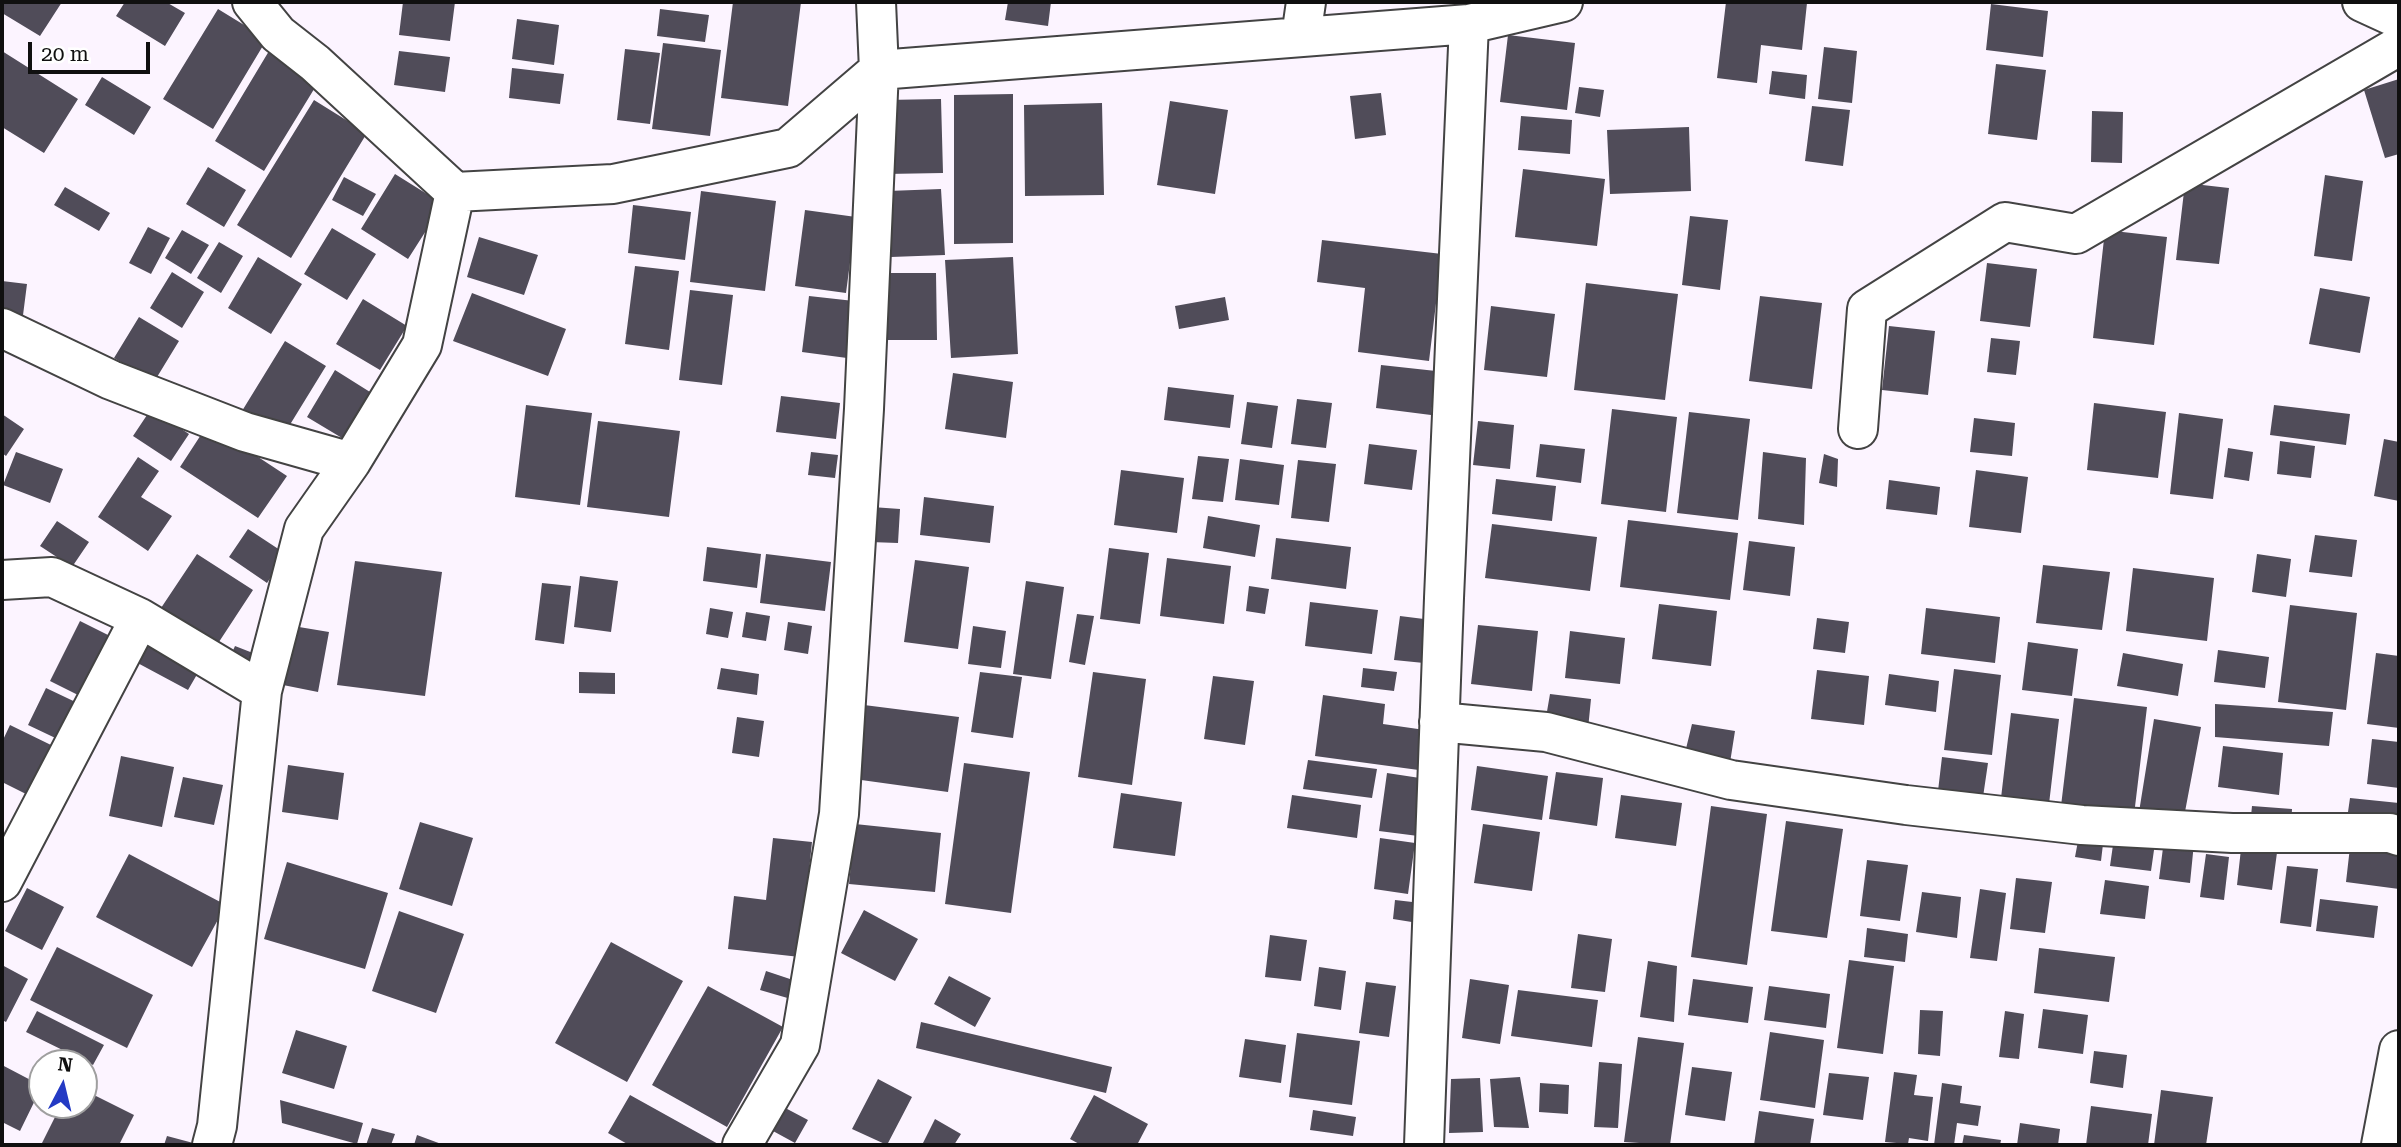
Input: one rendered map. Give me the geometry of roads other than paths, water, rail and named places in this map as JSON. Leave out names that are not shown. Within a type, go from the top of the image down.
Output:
[{"type":"street","points":[[252,2],[278,34],[315,63],[456,192],[613,184],[788,148],[879,70],[1303,20],[1469,24],[1563,2]]},
{"type":"street","points":[[741,1145],[800,1045],[839,814],[864,409],[879,70],[876,2]]},
{"type":"street","points":[[2362,2],[2399,19]]},
{"type":"street","points":[[1424,1145],[1469,24]]},
{"type":"street","points":[[1858,429],[1867,309],[2005,222],[2077,234],[2399,46]]},
{"type":"street","points":[[212,1145],[218,1112],[262,691],[304,529],[351,462],[422,345],[456,192]]},
{"type":"street","points":[[2,328],[111,380],[245,432],[351,462]]},
{"type":"street","points":[[2,580],[52,578],[140,618],[262,691]]},
{"type":"street","points":[[2,882],[140,618]]},
{"type":"street","points":[[1439,722],[1546,732],[1731,780],[1906,805],[2082,825],[2232,833],[2390,833],[2399,836]]},
{"type":"street","points":[[2381,1145],[2399,1050]]}]
